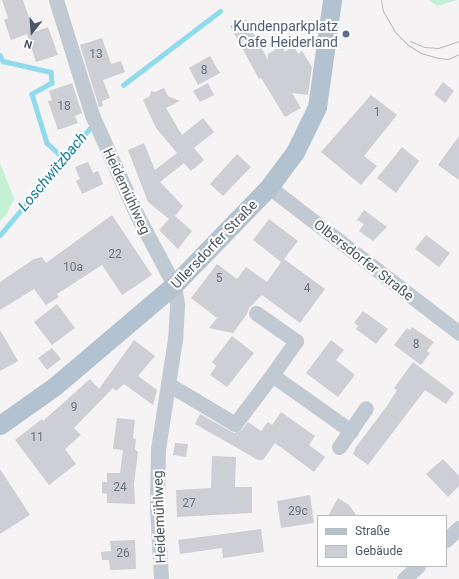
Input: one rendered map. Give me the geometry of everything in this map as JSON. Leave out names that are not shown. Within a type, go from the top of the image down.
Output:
[{"type":"main road","name":"Ullersdorfer Straße","points":[[0,425],[55,386],[174,285],[269,187],[295,152],[317,106],[332,0]]},
{"type":"street","name":"Heidemühlweg","points":[[56,0],[92,115],[136,215],[174,285],[177,304],[175,339],[158,449],[157,507],[161,579]]},
{"type":"street","name":"Olbersdorfer Straße","points":[[269,187],[459,333]]},
{"type":"street","points":[[168,384],[235,424],[296,341],[256,313]]},
{"type":"street","points":[[272,375],[351,431]]},
{"type":"street","points":[[339,447],[366,408]]},
{"type":"street","points":[[447,539],[459,528]]},
{"type":"street","points":[[404,579],[417,567]]},
{"type":"green space","points":[[429,0],[457,0],[437,6]]},
{"type":"green space","points":[[0,163],[14,199],[6,215],[0,221]]},
{"type":"building","points":[[2,0],[23,0],[34,32],[48,27],[58,55],[36,62],[27,34],[11,40],[4,20],[8,18]]},
{"type":"building","points":[[245,18],[268,60],[268,54],[284,44],[284,52],[294,46],[298,54],[302,51],[312,67],[308,95],[292,93],[301,108],[285,117],[261,78],[259,79],[230,26]]},
{"type":"building","points":[[102,38],[111,64],[121,61],[125,72],[103,80],[110,98],[102,101],[103,106],[99,107],[80,45]]},
{"type":"building","points":[[210,56],[220,73],[198,85],[189,68]]},
{"type":"building","points":[[443,82],[454,91],[445,103],[434,94]]},
{"type":"building","points":[[72,83],[82,113],[75,116],[78,123],[58,130],[48,101],[52,100],[49,91]]},
{"type":"building","points":[[208,83],[214,95],[200,102],[193,91]]},
{"type":"building","points":[[164,88],[168,96],[180,101],[166,108],[182,135],[203,118],[214,132],[194,148],[204,160],[191,171],[184,163],[160,182],[183,206],[175,216],[192,231],[178,249],[159,230],[169,219],[148,202],[128,150],[144,143],[155,170],[177,153],[156,128],[143,100],[150,96],[151,91],[155,92]]},
{"type":"building","points":[[371,95],[397,115],[364,156],[377,166],[361,185],[321,152]]},
{"type":"building","points":[[459,136],[459,180],[438,165]]},
{"type":"building","points":[[402,147],[419,161],[396,193],[377,178]]},
{"type":"building","points":[[237,154],[251,167],[223,196],[210,184]]},
{"type":"building","points":[[88,162],[93,173],[98,171],[103,184],[82,194],[76,181],[80,179],[75,167]]},
{"type":"building","points":[[364,210],[387,227],[373,241],[359,231],[364,224],[357,220]]},
{"type":"building","points":[[112,215],[152,275],[122,295],[102,265],[57,294],[59,297],[46,305],[34,289],[0,310],[0,282],[34,259],[42,257],[46,263]]},
{"type":"building","points":[[269,219],[298,241],[284,259],[325,289],[300,323],[262,295],[249,308],[247,314],[233,333],[209,328],[217,318],[191,298],[217,264],[237,279],[246,267],[267,282],[281,262],[253,240]]},
{"type":"building","points":[[426,235],[450,253],[439,267],[415,249]]},
{"type":"building","points":[[57,304],[75,328],[52,345],[34,322]]},
{"type":"building","points":[[363,311],[388,329],[376,344],[356,329],[358,326],[354,323]]},
{"type":"building","points":[[412,327],[434,342],[427,351],[430,353],[421,365],[394,345],[407,328],[410,330]]},
{"type":"building","points":[[0,330],[18,361],[0,371]]},
{"type":"building","points":[[232,336],[254,353],[227,387],[210,375],[216,366],[212,362]]},
{"type":"building","points":[[134,340],[155,356],[138,376],[157,390],[153,405],[124,384],[116,391],[113,388],[74,428],[81,435],[65,449],[76,464],[49,485],[15,440],[42,419],[43,421],[90,379],[99,389]]},
{"type":"building","points":[[331,340],[344,350],[336,360],[355,375],[338,397],[306,373]]},
{"type":"building","points":[[52,348],[61,359],[47,370],[38,358]]},
{"type":"building","points":[[413,362],[454,393],[446,404],[425,390],[368,465],[353,454],[356,447],[387,406],[397,390],[394,388]]},
{"type":"building","points":[[281,412],[315,436],[309,445],[325,457],[314,472],[275,443],[263,460],[258,460],[195,424],[200,414],[234,433],[242,430],[248,422],[261,431],[268,422],[272,425]]},
{"type":"building","points":[[117,418],[135,420],[133,438],[136,439],[135,449],[138,452],[134,484],[135,504],[107,503],[107,494],[102,493],[102,482],[107,482],[107,473],[120,473],[123,450],[113,449]]},
{"type":"building","points":[[175,443],[188,444],[186,457],[173,455]]},
{"type":"building","points":[[212,456],[236,457],[235,487],[252,487],[252,513],[177,517],[176,490],[211,488]]},
{"type":"building","points":[[443,459],[459,476],[459,486],[448,497],[426,474]]},
{"type":"building","points":[[0,469],[30,515],[0,534]]},
{"type":"building","points":[[310,495],[314,523],[281,528],[277,501]]},
{"type":"building","points":[[338,498],[349,505],[356,515],[329,515]]},
{"type":"building","points":[[261,529],[264,552],[223,558],[222,548],[180,554],[178,540]]},
{"type":"building","points":[[135,540],[136,569],[110,570],[109,560],[102,560],[101,552],[111,551],[110,541]]},
{"type":"waterway","name":"Loschwitzbach","points":[[123,85],[220,11]]},
{"type":"waterway","points":[[0,55],[3,61],[51,72],[52,83],[32,94],[47,143],[58,153],[69,153]]},
{"type":"waterway","name":"Loschwitzbach","points":[[0,235],[91,127]]},
{"type":"tram line","points":[[381,0],[383,11],[395,32],[408,45],[421,53],[438,58],[448,59],[459,54]]},
{"type":"tram line","points":[[410,41],[424,47],[438,48],[459,41]]},
{"type":"place","name":"Kundenparkplatz Cafe Heiderland","points":[[346,34]]}]
